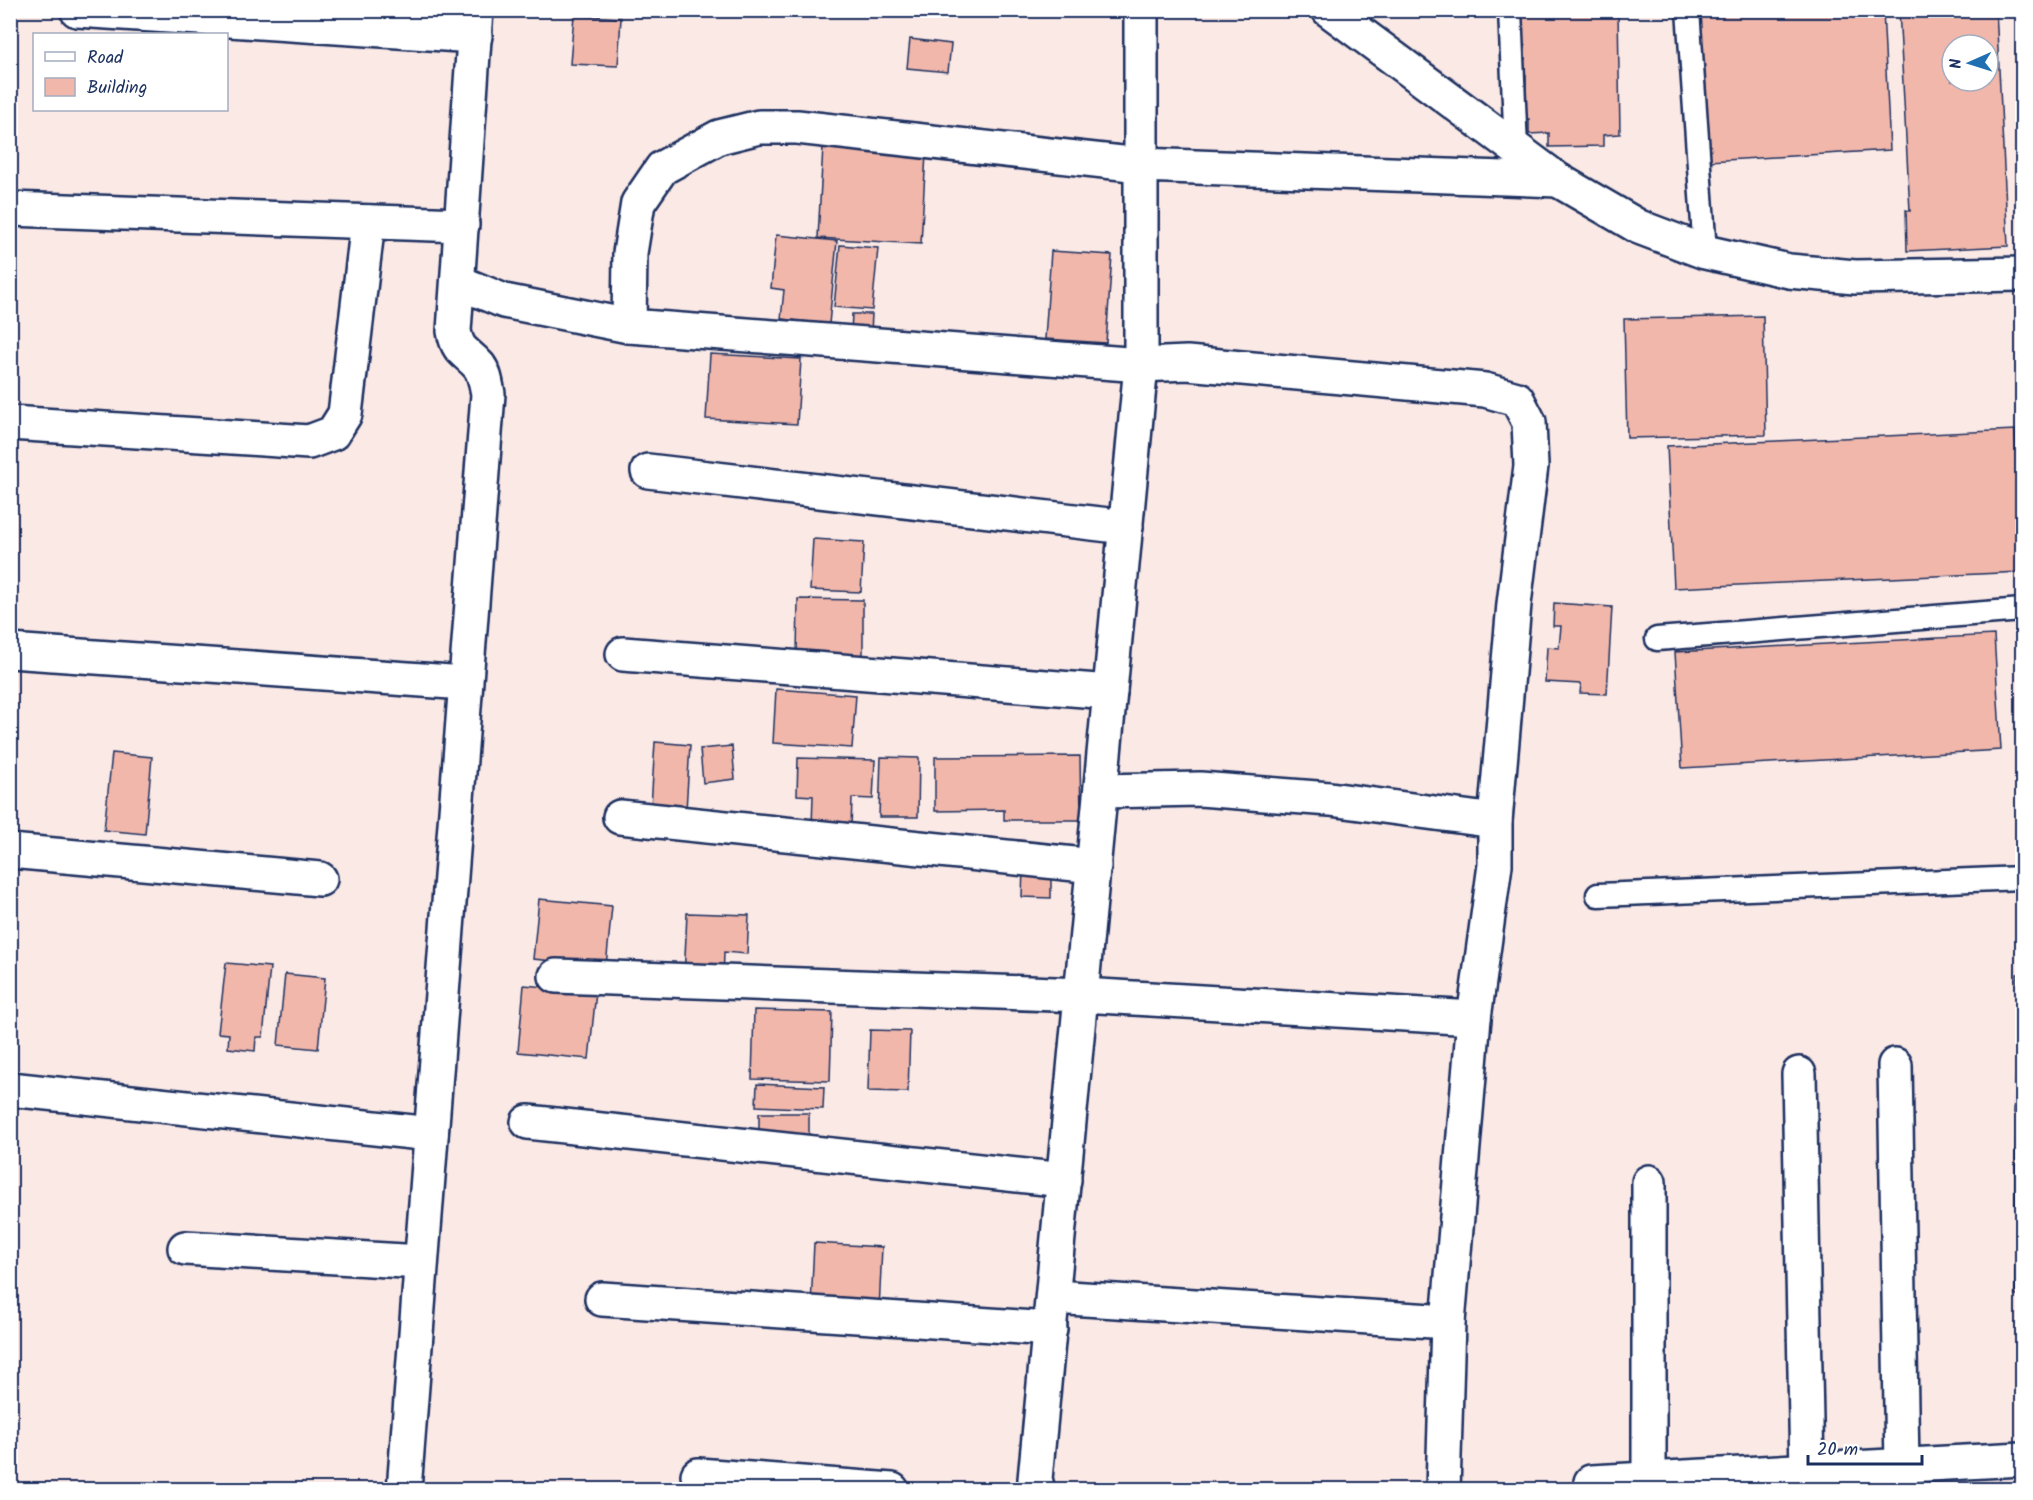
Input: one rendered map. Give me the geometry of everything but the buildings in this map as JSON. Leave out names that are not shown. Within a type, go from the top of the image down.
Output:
[{"type":"street","points":[[76,10],[475,23],[454,331],[456,344],[464,355],[478,365],[485,376],[488,394],[404,1490]]},
{"type":"street","points":[[1038,1490],[1035,1479],[1141,365],[1141,10]]},
{"type":"street","points":[[1329,10],[1558,180],[1639,226],[1705,252],[1790,271],[1855,277],[2022,274]]},
{"type":"street","points":[[629,326],[630,253],[638,203],[662,168],[719,137],[759,127],[797,127],[1140,165],[1558,180]]},
{"type":"street","points":[[10,209],[462,225]]},
{"type":"street","points":[[10,423],[309,442],[333,433],[345,414],[368,222]]},
{"type":"street","points":[[458,282],[504,301],[629,326],[1141,365],[1187,363],[1485,390],[1517,399],[1529,422],[1531,466],[1514,604],[1496,820],[1495,865],[1474,1018],[1448,1322],[1443,1490]]},
{"type":"street","points":[[648,471],[1126,527]]},
{"type":"street","points":[[10,651],[465,683]]},
{"type":"street","points":[[623,654],[1110,692]]},
{"type":"street","points":[[1101,791],[1200,789],[1318,798],[1496,820]]},
{"type":"street","points":[[620,817],[1094,866]]},
{"type":"street","points":[[10,851],[320,879]]},
{"type":"street","points":[[556,976],[1082,995],[1474,1018]]},
{"type":"street","points":[[1894,1065],[1902,1466]]},
{"type":"street","points":[[1799,1074],[1807,1471]]},
{"type":"street","points":[[10,1089],[431,1134]]},
{"type":"street","points":[[528,1122],[1064,1180]]},
{"type":"street","points":[[1649,1182],[1649,1479]]},
{"type":"street","points":[[185,1248],[422,1262]]},
{"type":"street","points":[[1053,1297],[1448,1322]]},
{"type":"street","points":[[602,1299],[1050,1329]]},
{"type":"street","points":[[1591,1482],[2022,1459]]},
{"type":"street","points":[[698,1475],[892,1490]]},
{"type":"lane","points":[[1510,10],[1516,149]]},
{"type":"lane","points":[[1688,10],[1705,252]]},
{"type":"lane","points":[[1657,639],[2022,610]]},
{"type":"lane","points":[[1598,895],[2022,878]]}]
